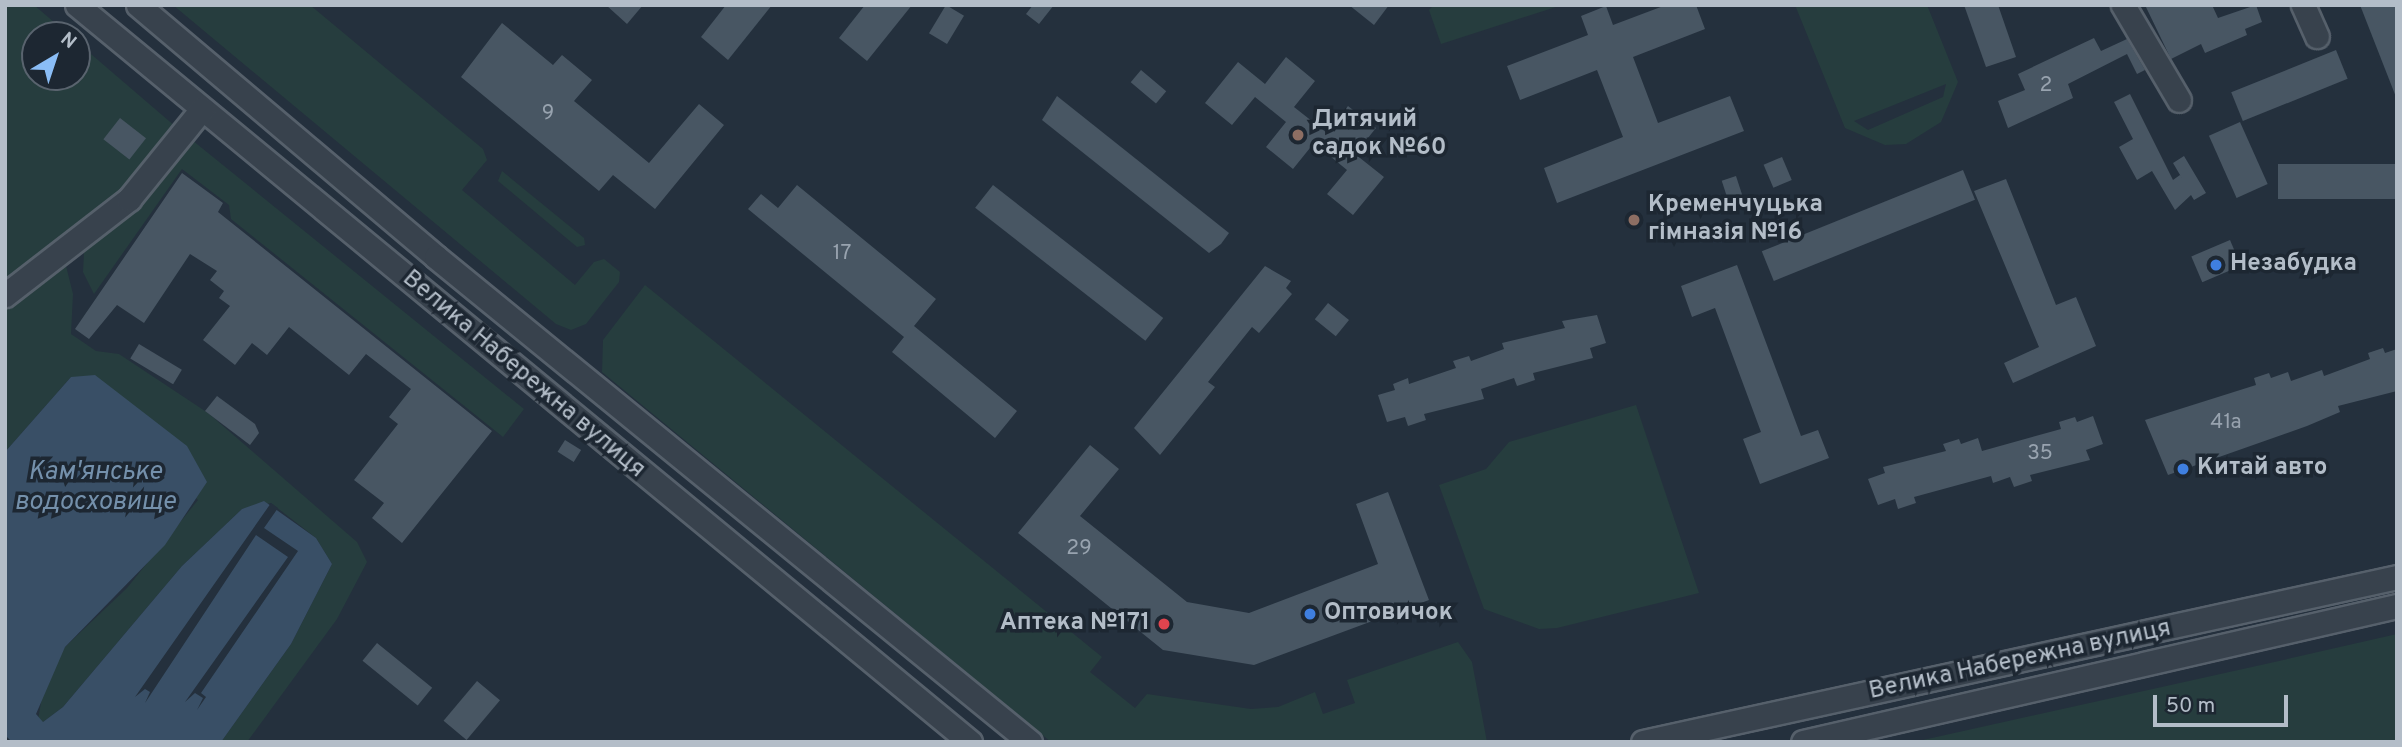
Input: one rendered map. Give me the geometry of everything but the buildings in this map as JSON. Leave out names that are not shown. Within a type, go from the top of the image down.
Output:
[{"type":"street","name":"Велика Набережна вулиця","points":[[77,5],[970,742]]},
{"type":"street","name":"Велика Набережна вулиця","points":[[138,5],[436,257],[1030,742]]},
{"type":"street","points":[[2123,5],[2179,100]]},
{"type":"street","points":[[2303,5],[2317,36]]},
{"type":"street","points":[[5,295],[130,199],[202,109]]},
{"type":"street","name":"Велика Набережна вулиця","points":[[1643,742],[2397,577]]},
{"type":"street","name":"Велика Набережна вулиця","points":[[1803,742],[2397,606]]},
{"type":"green space","points":[[5,5],[34,5],[53,21],[21,21],[21,91],[91,91],[91,54],[176,127],[127,191],[5,280]]},
{"type":"green space","points":[[173,5],[310,5],[483,149],[487,160],[462,190],[575,285],[594,262],[604,259],[620,272],[619,282],[586,324],[571,330],[556,324]]},
{"type":"green space","points":[[1434,5],[1562,5],[1441,44],[1429,10]]},
{"type":"green space","points":[[1795,5],[1927,5],[1958,82],[1941,122],[1906,144],[1885,145],[1845,128]],"holes":[[[1946,84],[1943,97],[1868,130],[1854,121]]]},
{"type":"green space","points":[[192,140],[524,409],[503,437],[231,219],[229,205],[182,169],[94,294],[83,272],[84,253],[136,206]]},
{"type":"green space","points":[[502,171],[584,238],[585,245],[577,247],[498,181]]},
{"type":"green space","points":[[65,262],[73,294],[71,334],[96,351],[119,354],[208,413],[357,542],[367,562],[337,619],[247,742],[221,742],[291,644],[332,564],[316,538],[271,503],[242,509],[182,566],[63,707],[43,722],[38,720],[44,685],[65,647],[127,588],[198,500],[71,377],[5,452],[5,303]]},
{"type":"green space","points":[[645,285],[1102,657],[1090,672],[1135,708],[1147,694],[1251,709],[1278,707],[1315,692],[1323,714],[1355,703],[1347,680],[1458,642],[1472,662],[1487,742],[1051,742],[602,372],[603,340]]},
{"type":"green space","points":[[1636,405],[1699,593],[1557,628],[1539,629],[1484,609],[1439,485],[1486,469],[1509,442]]},
{"type":"green space","points":[[2397,634],[2397,742],[1914,742],[2270,663]]},
{"type":"water","name":"Кам'янське водосховище","points":[[95,375],[187,446],[207,482],[165,545],[65,647],[36,714],[43,722],[63,707],[182,566],[242,509],[264,501],[316,538],[332,564],[291,644],[221,742],[12,742],[5,735],[5,452],[71,377]]},
{"type":"pier","points":[[271,503],[278,508],[264,528],[298,551],[201,693],[206,697],[197,710],[203,698],[195,693],[185,702],[288,557],[256,535],[145,703],[150,692],[145,689],[135,697]]},
{"type":"place","name":"Дитячий садок №60","points":[[1298,135]]},
{"type":"place","name":"Кременчуцька гімназія №16","points":[[1634,220]]},
{"type":"place","name":"Незабудка","points":[[2216,265]]},
{"type":"place","name":"Китай авто","points":[[2183,469]]},
{"type":"place","name":"Оптовичок","points":[[1310,614]]},
{"type":"place","name":"Аптека №171","points":[[1164,624]]}]
